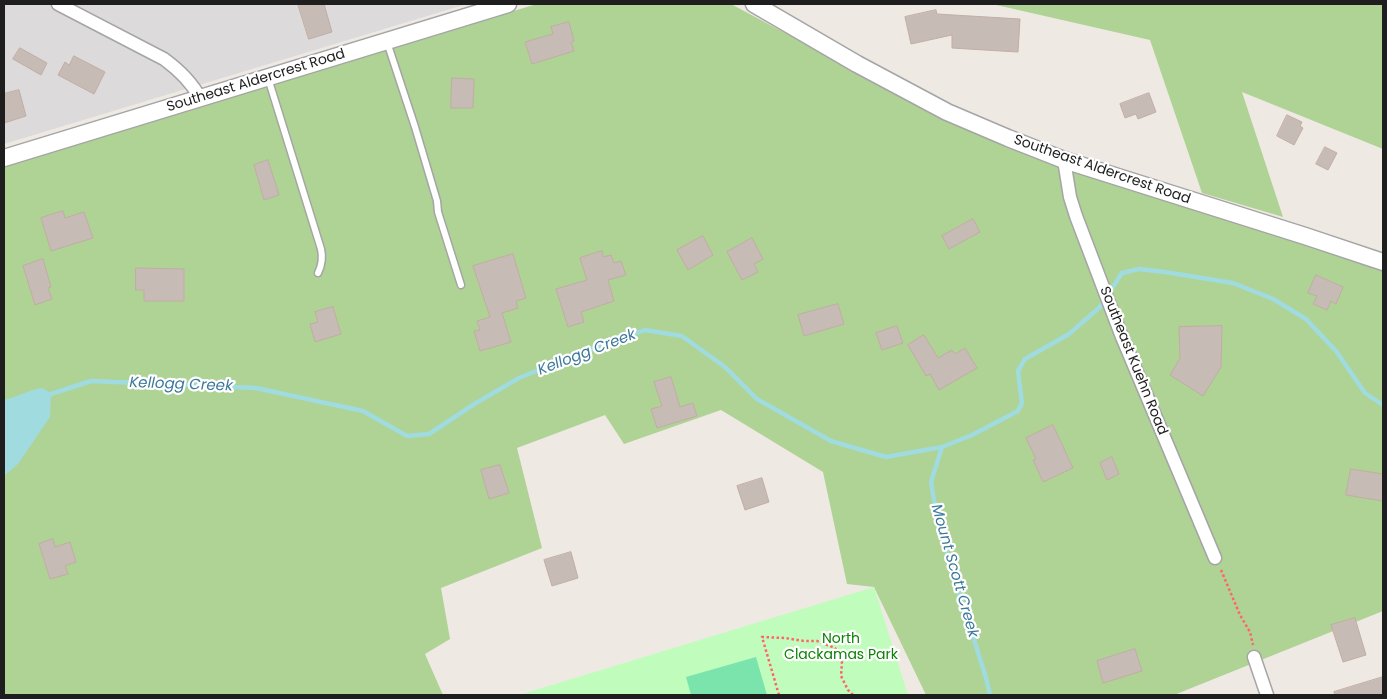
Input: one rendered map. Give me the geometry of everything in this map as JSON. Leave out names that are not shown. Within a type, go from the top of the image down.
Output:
[{"type":"street","points":[[58,4],[164,59],[180,71],[200,98]]},
{"type":"street","name":"Southeast Aldercrest Road","points":[[4,158],[508,4]]},
{"type":"street","name":"Southeast Aldercrest Road","points":[[754,4],[857,64],[947,112],[1008,138],[1064,160],[1383,262]]},
{"type":"street","name":"Southeast Kuehn Road","points":[[1064,160],[1070,197],[1122,337],[1215,558]]},
{"type":"street","points":[[1254,657],[1267,695]]},
{"type":"lane","points":[[386,41],[415,127],[437,201],[438,212],[461,285]]},
{"type":"lane","points":[[268,77],[321,249],[323,258],[318,273]]},
{"type":"path","points":[[1215,558],[1240,615],[1250,632],[1254,657]]},
{"type":"path","points":[[779,695],[762,637],[817,641],[835,648],[842,661],[841,676],[848,690],[853,695]]},
{"type":"shaded area","points":[[4,4],[467,4],[4,144]]},
{"type":"green space","points":[[537,4],[731,4],[947,120],[1383,269],[1383,611],[1174,695],[926,695],[874,587],[847,584],[823,472],[721,410],[624,444],[605,415],[517,448],[542,548],[441,588],[450,639],[425,654],[443,695],[4,695],[4,163]]},
{"type":"green space","points":[[992,4],[1383,4],[1383,149],[1242,92],[1283,217],[1202,193],[1150,40]]},
{"type":"green space","name":"North Clackamas Park","points":[[874,587],[908,695],[519,695]]},
{"type":"green space","points":[[756,657],[767,695],[691,695],[686,677]]},
{"type":"water","points":[[42,388],[51,393],[50,417],[18,464],[4,476],[4,400]]},
{"type":"building","points":[[298,4],[324,4],[332,32],[309,39]]},
{"type":"building","points":[[936,10],[937,14],[1020,19],[1018,52],[952,48],[952,35],[911,44],[905,17]]},
{"type":"building","points":[[569,22],[574,41],[571,42],[574,51],[532,64],[525,42],[553,34],[551,27]]},
{"type":"building","points":[[20,48],[47,63],[41,75],[13,59]]},
{"type":"building","points":[[74,56],[105,72],[94,94],[58,75],[65,62],[69,65]]},
{"type":"building","points":[[452,78],[474,79],[473,108],[451,108]]},
{"type":"building","points":[[19,90],[26,116],[4,123],[4,94]]},
{"type":"building","points":[[1149,93],[1156,112],[1138,119],[1136,114],[1125,118],[1120,104]]},
{"type":"building","points":[[1287,115],[1302,122],[1300,126],[1303,128],[1294,145],[1277,136]]},
{"type":"building","points":[[1325,147],[1337,153],[1328,170],[1316,164]]},
{"type":"building","points":[[268,160],[279,195],[264,200],[254,165]]},
{"type":"building","points":[[63,211],[65,218],[84,212],[93,238],[51,251],[41,218]]},
{"type":"building","points":[[973,219],[980,232],[949,249],[942,236]]},
{"type":"building","points":[[703,236],[713,255],[688,270],[677,250]]},
{"type":"building","points":[[752,238],[763,259],[754,264],[758,272],[742,280],[727,252]]},
{"type":"building","points":[[602,251],[603,257],[611,255],[614,263],[621,261],[626,275],[608,280],[614,301],[581,312],[584,322],[568,327],[556,289],[587,280],[580,258]]},
{"type":"building","points":[[513,254],[526,298],[516,301],[518,308],[502,313],[511,342],[480,351],[474,331],[480,330],[477,321],[490,317],[473,266]]},
{"type":"building","points":[[43,259],[51,287],[48,288],[52,299],[35,305],[23,266]]},
{"type":"building","points":[[136,268],[184,269],[184,301],[144,301],[144,290],[136,290]]},
{"type":"building","points":[[1316,275],[1343,287],[1336,304],[1331,301],[1327,310],[1313,304],[1317,296],[1308,293]]},
{"type":"building","points":[[838,304],[844,324],[804,336],[798,315]]},
{"type":"building","points":[[333,307],[341,334],[315,342],[310,324],[318,322],[315,312]]},
{"type":"building","points":[[897,326],[903,343],[882,350],[876,333]]},
{"type":"building","points":[[1222,326],[1221,367],[1203,396],[1170,375],[1180,358],[1179,327]]},
{"type":"building","points":[[924,335],[938,358],[952,350],[955,354],[965,348],[977,368],[939,390],[930,374],[926,376],[908,345]]},
{"type":"building","points":[[671,377],[680,407],[693,403],[697,416],[657,428],[651,409],[662,406],[654,382]]},
{"type":"building","points":[[1053,425],[1073,468],[1043,482],[1033,460],[1036,459],[1026,438]]},
{"type":"building","points":[[1112,457],[1119,474],[1107,480],[1100,463]]},
{"type":"building","points":[[500,465],[509,493],[489,499],[481,470]]},
{"type":"building","points":[[1351,469],[1383,474],[1383,501],[1346,495]]},
{"type":"building","points":[[762,478],[769,502],[745,510],[737,486]]},
{"type":"building","points":[[53,539],[55,547],[70,542],[76,562],[65,566],[68,574],[50,579],[39,544]]},
{"type":"building","points":[[571,552],[578,578],[552,586],[544,560]]},
{"type":"building","points":[[1355,618],[1366,655],[1343,662],[1331,625]]},
{"type":"building","points":[[1135,649],[1142,671],[1103,683],[1097,661]]},
{"type":"building","points":[[1383,677],[1383,695],[1335,695],[1334,692]]},
{"type":"waterway","name":"Kellogg Creek","points":[[48,395],[91,381],[256,388],[363,411],[407,436],[429,434],[519,378],[645,330],[682,336],[725,367],[757,399],[831,441],[886,457],[942,447],[972,435],[1018,411],[1022,403],[1018,371],[1025,359],[1069,334],[1100,307],[1122,273],[1139,269],[1233,283],[1273,299],[1306,319],[1336,351],[1365,393],[1383,405]]},
{"type":"waterway","name":"Mount Scott Creek","points":[[942,447],[931,482],[938,524],[990,695]]}]
